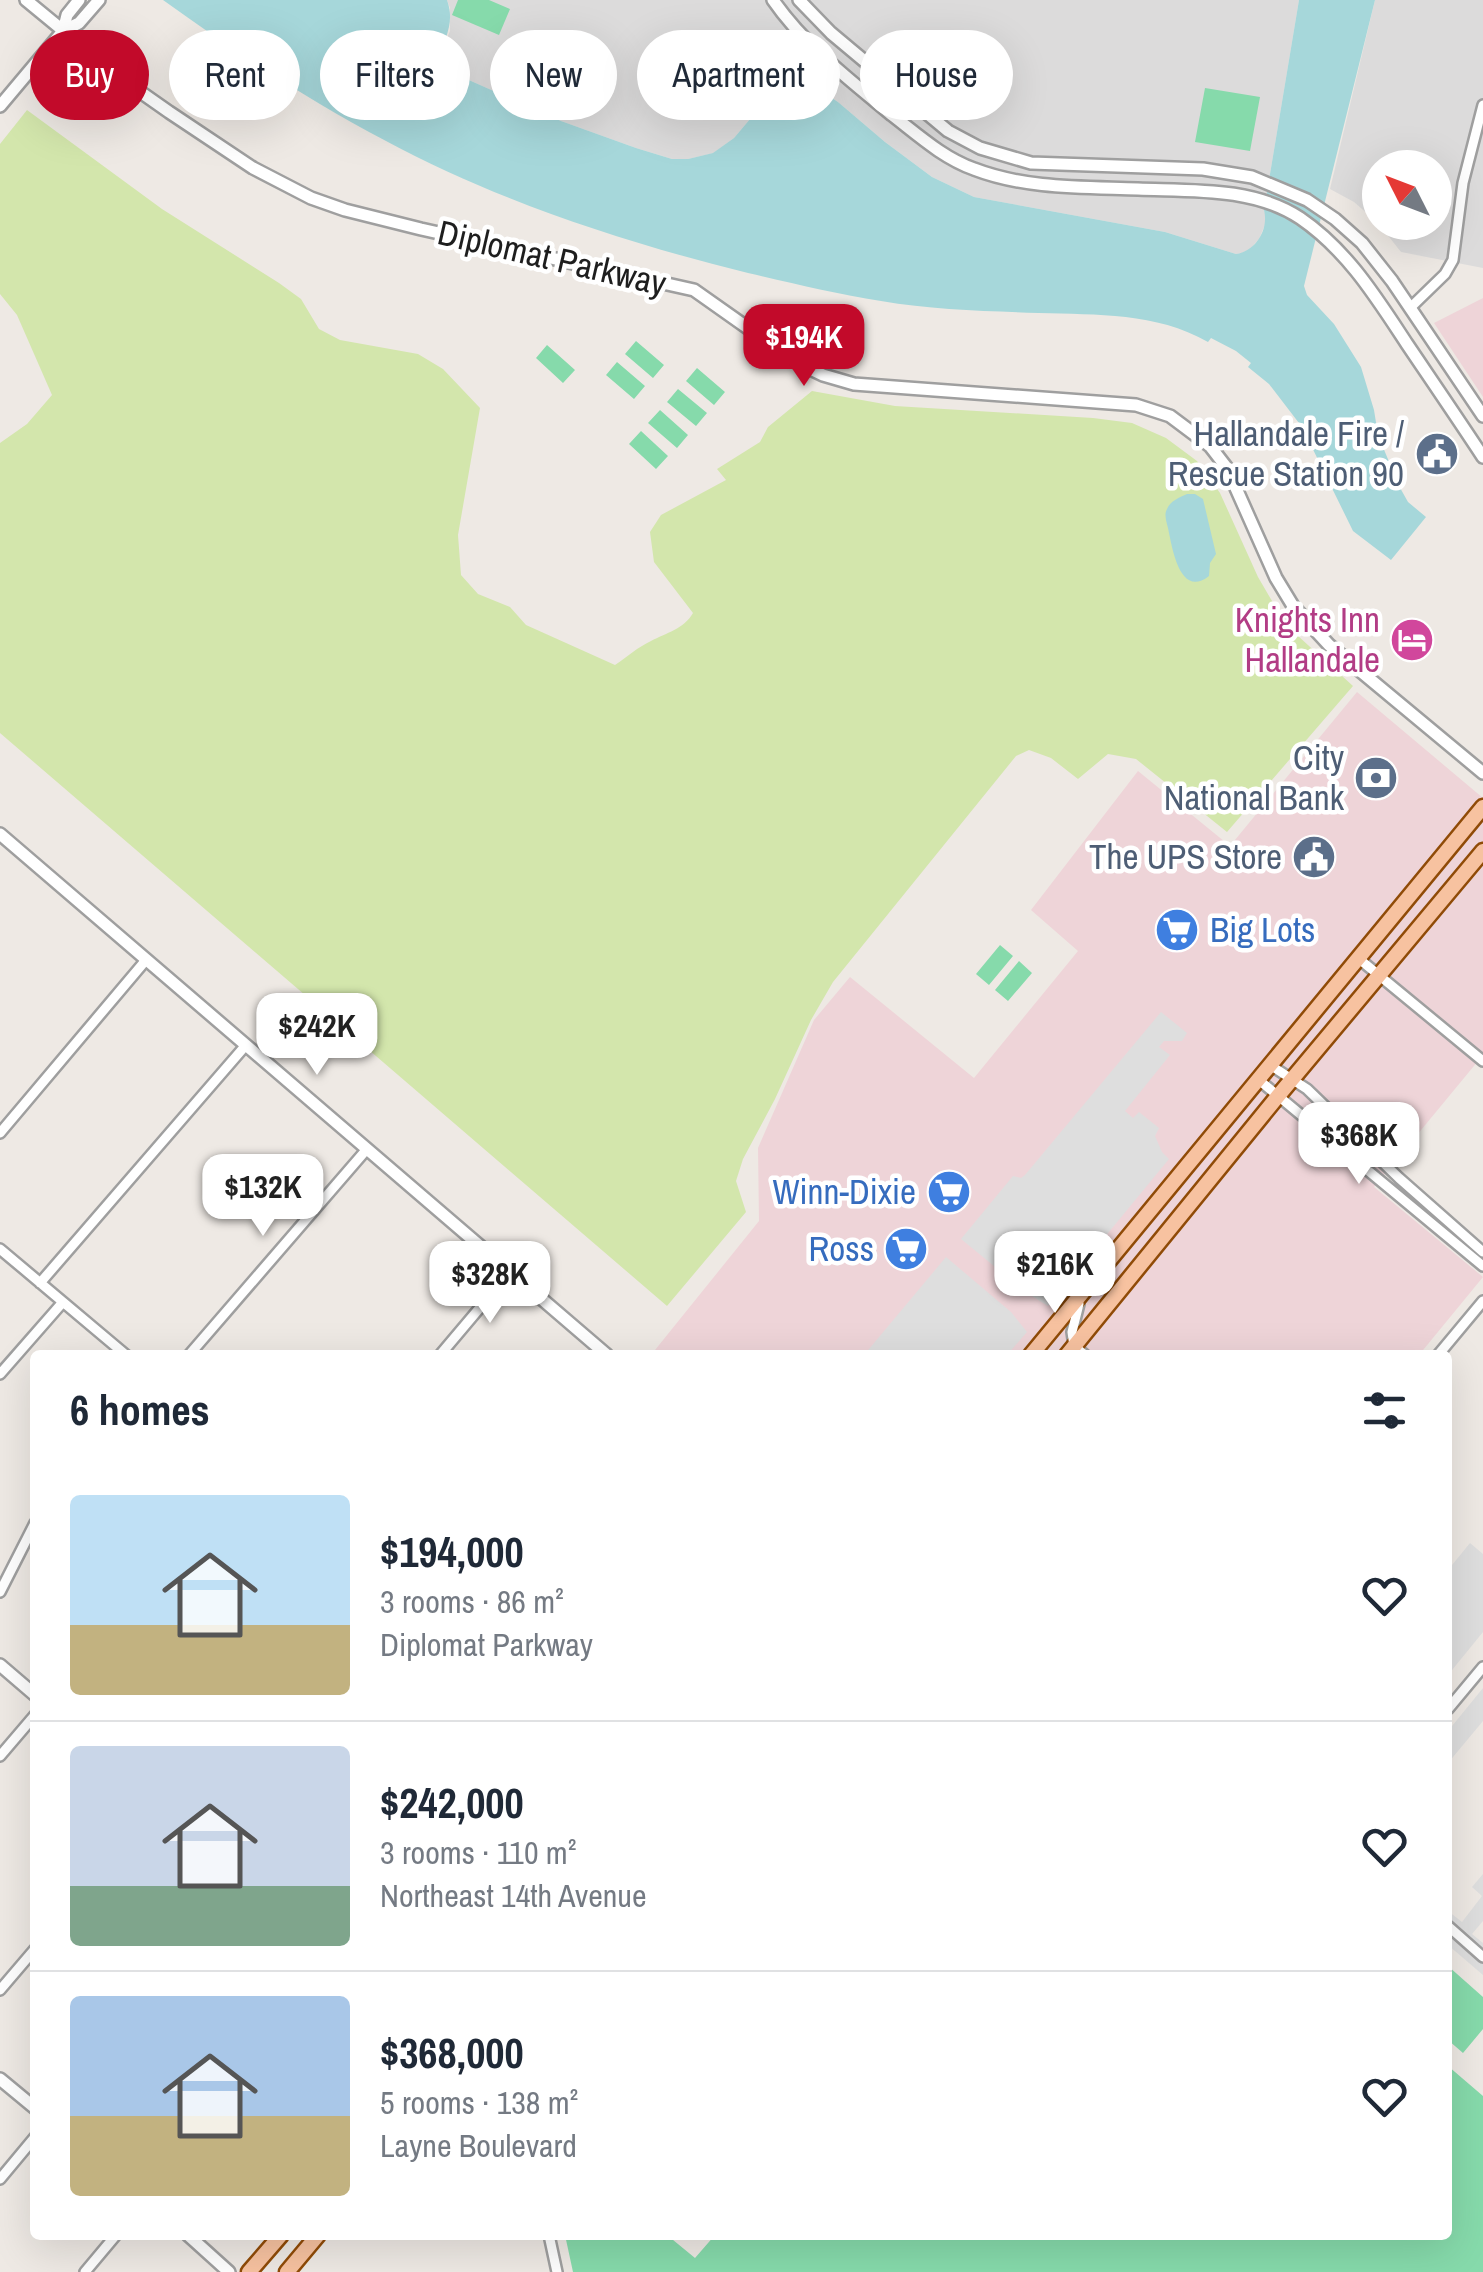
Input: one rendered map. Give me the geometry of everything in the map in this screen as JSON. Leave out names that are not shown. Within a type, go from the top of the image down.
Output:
[{"type":"main road","points":[[1035,1350],[1483,807]]},
{"type":"main road","points":[[1077,1350],[1278,1096],[1483,851]]},
{"type":"main road","points":[[1050,1350],[1052,1330]]},
{"type":"main road","points":[[250,2272],[277,2240]]},
{"type":"main road","points":[[287,2272],[314,2240]]},
{"type":"street","name":"Diplomat Parkway","points":[[26,0],[62,30]]},
{"type":"street","points":[[63,30],[67,14],[79,0]]},
{"type":"street","points":[[65,30],[79,24],[99,0]]},
{"type":"street","points":[[772,0],[797,30]]},
{"type":"street","points":[[800,0],[860,58]]},
{"type":"street","points":[[810,30],[819,21]]},
{"type":"street","points":[[849,79],[860,67]]},
{"type":"street","points":[[0,106],[30,70]]},
{"type":"street","points":[[840,71],[936,149],[972,168],[1040,186],[1200,191],[1248,197],[1297,216],[1332,242],[1374,294],[1483,457]]},
{"type":"street","name":"Diplomat Parkway","points":[[149,98],[253,168],[311,198],[345,210],[694,290],[796,362],[823,376],[854,384],[1136,404],[1170,416],[1210,446],[1227,468],[1276,578],[1293,606],[1328,646],[1483,774]]},
{"type":"street","points":[[1410,308],[1445,274],[1453,260],[1464,184],[1483,106]]},
{"type":"street","points":[[935,120],[980,148],[1031,163],[1203,170],[1252,177],[1307,200],[1336,218],[1362,243],[1483,416]]},
{"type":"street","points":[[0,834],[600,1350]]},
{"type":"street","points":[[1358,958],[1483,1061]]},
{"type":"street","points":[[0,1133],[146,960]]},
{"type":"street","points":[[40,1283],[246,1044]]},
{"type":"street","points":[[1270,1066],[1307,1089],[1483,1252]]},
{"type":"street","points":[[1258,1080],[1483,1266]]},
{"type":"street","points":[[194,1350],[367,1148]]},
{"type":"street","points":[[0,1249],[120,1350]]},
{"type":"street","points":[[444,1350],[510,1272]]},
{"type":"street","points":[[1075,1350],[1072,1332],[1084,1291]]},
{"type":"street","points":[[1442,1350],[1483,1300]]},
{"type":"street","points":[[0,1374],[64,1302]]},
{"type":"street","points":[[0,1592],[30,1533]]},
{"type":"street","points":[[24,1545],[30,1547]]},
{"type":"street","points":[[0,1666],[30,1691]]},
{"type":"street","points":[[1452,1704],[1483,1666]]},
{"type":"street","points":[[0,1756],[30,1722]]},
{"type":"street","points":[[1452,1930],[1483,1957]]},
{"type":"street","points":[[0,1990],[30,1956]]},
{"type":"street","points":[[0,2079],[30,2104]]},
{"type":"street","points":[[0,2179],[30,2144]]},
{"type":"street","points":[[85,2272],[112,2240]]},
{"type":"street","points":[[194,2240],[230,2272]]},
{"type":"street","points":[[550,2240],[557,2272]]},
{"type":"shaded area","points":[[447,0],[1299,0],[1264,210],[1267,220],[1250,249],[1236,254],[1165,232],[974,197],[932,177],[885,142],[840,104],[840,30],[637,30],[637,120],[749,120],[714,153],[672,159],[559,120],[617,120],[617,30],[490,30],[490,89],[470,81],[470,30],[450,30]]},
{"type":"shaded area","points":[[1375,0],[1483,0],[1483,268],[1401,252],[1391,240],[1452,240],[1452,150],[1362,150],[1362,209],[1330,189]]},
{"type":"shaded area","points":[[1483,298],[1483,397],[1434,323]]},
{"type":"shaded area","points":[[1357,692],[1483,798],[1483,1055],[1374,1187],[1483,1277],[1423,1350],[655,1350],[759,1221],[758,1148],[814,1020],[850,977],[974,1078],[1078,951],[1031,910],[1138,771],[1230,846]]},
{"type":"shaded area","points":[[1161,1012],[1187,1033],[1182,1041],[1164,1041],[1159,1047],[1170,1055],[1125,1111],[1133,1118],[1139,1112],[1159,1128],[1155,1136],[1169,1159],[1048,1306],[961,1239],[1013,1176],[1025,1175]]},
{"type":"shaded area","points":[[946,1257],[1011,1312],[1027,1332],[1011,1350],[868,1350]]},
{"type":"shaded area","points":[[1470,1543],[1483,1554],[1483,1632],[1452,1670],[1452,1565]]},
{"type":"shaded area","points":[[1483,1688],[1483,1721],[1452,1758],[1452,1726]]},
{"type":"shaded area","points":[[1483,1874],[1483,1921],[1472,1934],[1483,1943],[1483,1975],[1452,1948],[1452,1914],[1462,1922],[1482,1896],[1472,1887]]},
{"type":"green space","points":[[458,0],[489,0],[510,9],[501,30],[490,31],[452,15]]},
{"type":"green space","points":[[1205,88],[1260,97],[1250,151],[1195,142]]},
{"type":"green space","points":[[27,110],[30,120],[41,120],[162,209],[301,299],[319,329],[340,340],[418,354],[443,369],[480,408],[458,535],[461,575],[478,594],[510,607],[526,625],[615,665],[680,627],[693,613],[654,562],[650,532],[661,515],[726,480],[717,469],[760,442],[768,427],[812,391],[895,406],[1132,423],[1166,438],[1197,461],[1220,493],[1258,577],[1286,625],[1353,686],[1227,832],[1136,759],[1108,754],[1078,779],[1051,758],[1029,750],[1016,756],[833,982],[743,1159],[736,1181],[746,1212],[667,1306],[0,733],[0,443],[27,424],[52,395],[17,315],[0,294],[0,144]]},
{"type":"green space","points":[[636,341],[664,365],[653,378],[625,354]]},
{"type":"green space","points":[[547,345],[575,370],[563,383],[536,358]]},
{"type":"green space","points":[[617,362],[645,386],[634,399],[606,375]]},
{"type":"green space","points":[[697,368],[725,392],[714,405],[686,381]]},
{"type":"green space","points":[[678,389],[707,413],[696,426],[667,402]]},
{"type":"green space","points":[[660,410],[688,435],[677,448],[648,423]]},
{"type":"green space","points":[[641,431],[668,456],[656,469],[629,444]]},
{"type":"green space","points":[[1000,945],[1013,956],[989,985],[976,974]]},
{"type":"green space","points":[[1019,961],[1032,973],[1008,1001],[995,990]]},
{"type":"green space","points":[[1452,1970],[1483,1997],[1483,2029],[1463,2053],[1452,2043]]},
{"type":"green space","points":[[1452,2069],[1483,2096],[1483,2272],[573,2272],[566,2240],[673,2240],[695,2258],[711,2240],[1452,2240]]},
{"type":"water","points":[[163,0],[447,0],[450,10],[448,30],[320,30],[320,104],[300,92],[300,30],[206,30]]},
{"type":"water","points":[[1299,0],[1375,0],[1304,286],[1361,367],[1378,435],[1399,486],[1408,502],[1426,517],[1391,560],[1353,531],[1302,427],[1269,384],[1248,367],[1251,363],[1211,338],[1208,342],[1168,325],[1126,317],[901,304],[748,273],[609,234],[518,201],[348,120],[470,120],[470,81],[490,89],[490,120],[559,120],[672,159],[713,153],[734,138],[749,120],[840,120],[840,104],[932,177],[974,197],[1165,232],[1236,254],[1255,244],[1265,224],[1264,210]]},
{"type":"water","points":[[1187,494],[1203,499],[1216,554],[1209,576],[1199,581],[1185,577],[1180,570],[1166,518],[1170,504]]},
{"type":"place","name":"Hallandale Fire / Rescue Station 90","points":[[1437,454]]},
{"type":"place","name":"Knights Inn Hallandale","points":[[1412,640]]},
{"type":"place","name":"City National Bank","points":[[1376,778]]},
{"type":"place","name":"The UPS Store","points":[[1314,857]]},
{"type":"place","name":"Big Lots","points":[[1177,930]]},
{"type":"place","name":"Winn-Dixie","points":[[949,1192]]},
{"type":"place","name":"Ross","points":[[906,1249]]}]
